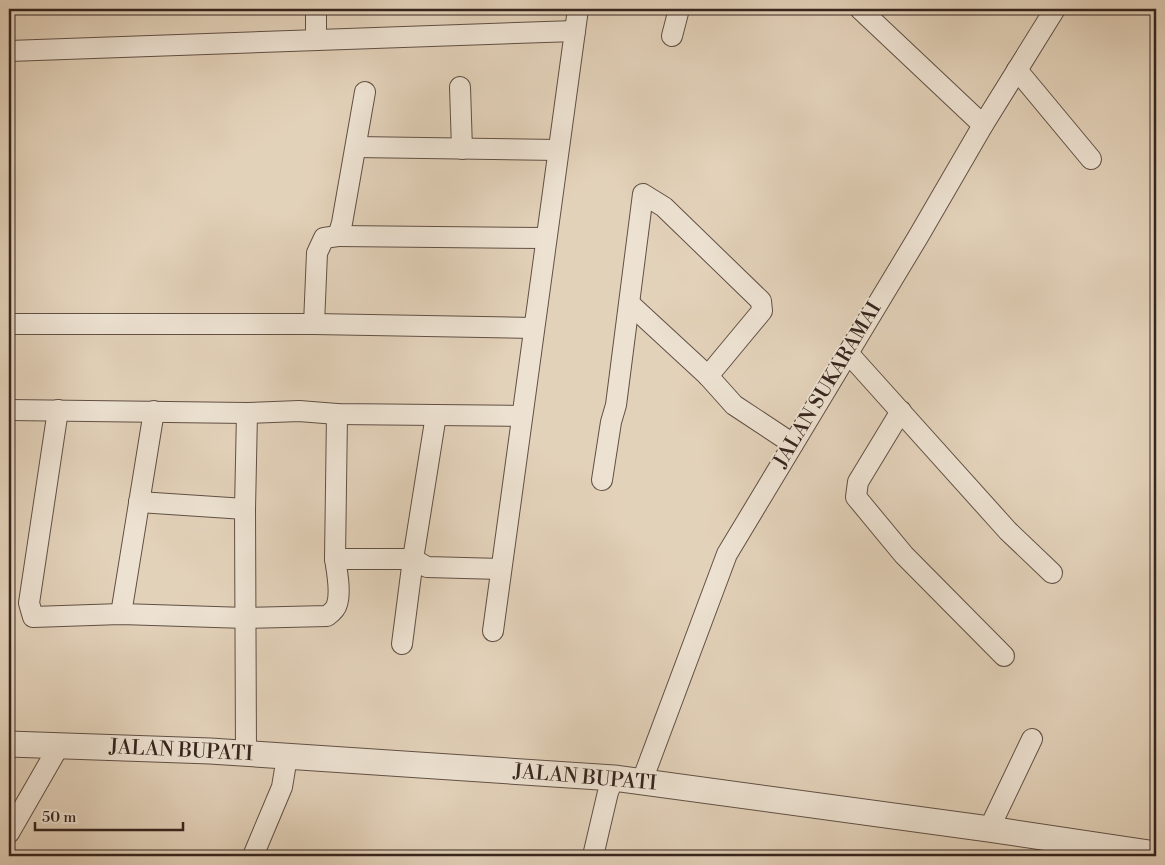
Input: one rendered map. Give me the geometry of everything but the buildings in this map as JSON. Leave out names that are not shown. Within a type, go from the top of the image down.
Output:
[{"type":"street","points":[[316,9],[316,40]]},
{"type":"street","points":[[493,631],[578,9]]},
{"type":"street","points":[[672,36],[679,9]]},
{"type":"street","points":[[860,9],[983,125]]},
{"type":"street","name":"JALAN SUKARAMAI","points":[[642,781],[727,554],[983,125],[1055,9]]},
{"type":"street","points":[[9,51],[575,31]]},
{"type":"street","points":[[1017,70],[1091,159]]},
{"type":"street","points":[[460,87],[462,149]]},
{"type":"street","points":[[338,236],[365,92]]},
{"type":"street","points":[[356,147],[558,150]]},
{"type":"street","points":[[602,480],[611,422],[616,405],[643,194],[664,207],[761,301],[762,311],[708,376]]},
{"type":"street","points":[[314,324],[317,253],[324,238],[338,236],[546,238]]},
{"type":"street","points":[[630,304],[708,376],[734,405],[793,444]]},
{"type":"street","points":[[9,324],[314,324],[534,328]]},
{"type":"street","points":[[848,353],[1008,531],[1052,573]]},
{"type":"street","points":[[9,410],[247,413],[299,410],[337,414],[522,416]]},
{"type":"street","points":[[58,410],[29,603],[33,617],[121,614],[246,618],[327,616],[338,604],[338,581],[335,559],[337,414]]},
{"type":"street","points":[[901,411],[858,482],[856,498],[904,555],[1004,656]]},
{"type":"street","points":[[121,614],[154,412]]},
{"type":"street","points":[[246,754],[245,509],[247,413]]},
{"type":"street","points":[[402,644],[413,559],[436,415]]},
{"type":"street","points":[[138,502],[245,509]]},
{"type":"street","points":[[335,559],[413,559],[427,567],[501,569]]},
{"type":"street","points":[[989,829],[1032,739]]},
{"type":"street","name":"JALAN BUPATI","points":[[9,744],[210,751],[614,778],[989,829],[1088,850],[1156,854]]},
{"type":"street","points":[[9,833],[59,746]]},
{"type":"street","points":[[253,856],[282,787],[287,757]]},
{"type":"street","points":[[593,856],[608,792],[614,778]]}]
